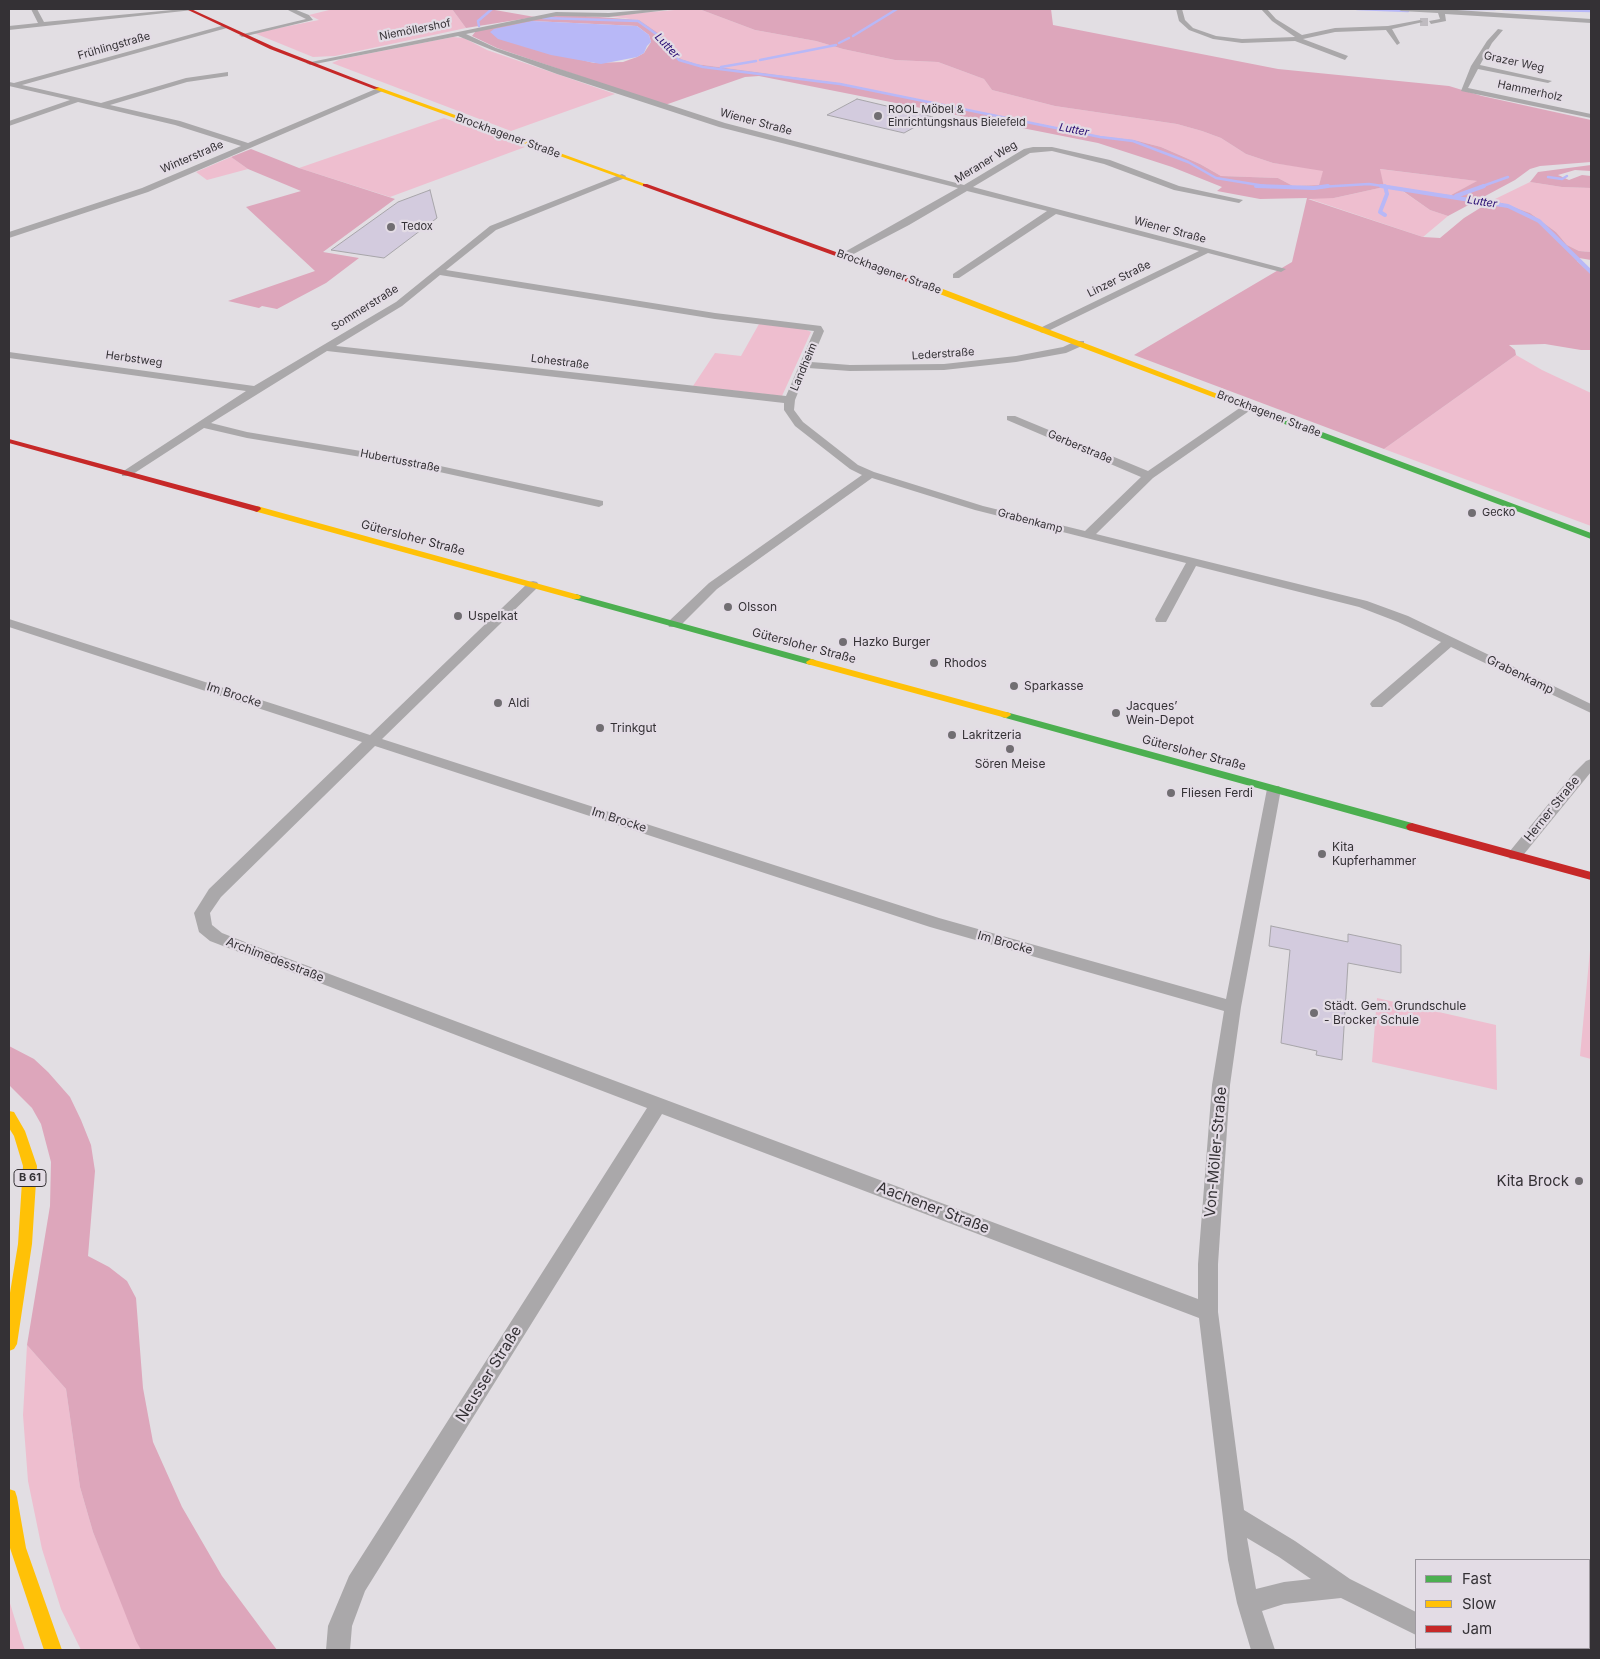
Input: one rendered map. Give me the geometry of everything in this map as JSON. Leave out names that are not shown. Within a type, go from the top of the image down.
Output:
[{"type":"main road","name":"Brockhagener Straße","points":[[189,9],[225,27],[310,63],[381,90],[844,256],[1591,536]]},
{"type":"main road","name":"Gütersloher Straße","points":[[9,441],[1591,876]]},
{"type":"main road","name":"B 61","points":[[9,1116],[20,1135],[30,1166],[25,1244],[9,1344]]},
{"type":"main road","points":[[9,1497],[18,1548],[53,1650]]},
{"type":"street","points":[[34,9],[42,25]]},
{"type":"street","points":[[9,28],[189,9]]},
{"type":"street","points":[[242,34],[310,20],[307,16],[289,9]]},
{"type":"street","name":"Niemöllershof","points":[[310,63],[556,14],[609,15],[673,9]]},
{"type":"street","points":[[1179,9],[1185,25],[1199,34],[1215,38],[1255,42],[1298,38],[1340,30],[1388,28],[1420,22]]},
{"type":"street","points":[[1264,9],[1274,20],[1298,38],[1345,58]]},
{"type":"street","points":[[1401,9],[1591,21]]},
{"type":"street","points":[[1431,22],[1444,20],[1440,10]]},
{"type":"street","name":"Frühlingstraße","points":[[11,85],[225,27]]},
{"type":"street","points":[[1388,28],[1397,43]]},
{"type":"street","points":[[1475,66],[1488,42],[1500,30]]},
{"type":"street","name":"Wiener Straße","points":[[458,33],[494,49],[722,125],[966,187],[1205,251],[1281,269]]},
{"type":"street","name":"Grazer Weg","points":[[1475,66],[1548,81]]},
{"type":"street","name":"Hammerholz","points":[[1475,66],[1464,89],[1591,116]]},
{"type":"street","points":[[102,105],[186,80],[225,74]]},
{"type":"street","points":[[11,85],[177,123],[248,146]]},
{"type":"street","name":"Winterstraße","points":[[9,235],[144,190],[381,90]]},
{"type":"street","points":[[9,124],[78,100]]},
{"type":"street","name":"Meraner Weg","points":[[844,256],[1026,151],[1052,149],[1108,162],[1177,188],[1239,200]]},
{"type":"street","name":"Sommerstraße","points":[[126,474],[256,389],[399,304],[493,228],[622,176]]},
{"type":"street","points":[[956,276],[1054,211]]},
{"type":"street","name":"Linzer Straße","points":[[1044,330],[1205,251]]},
{"type":"street","name":"Landheim","points":[[438,272],[715,316],[818,328],[819,331],[790,400],[789,410],[799,424],[854,467],[870,474]]},
{"type":"street","name":"Lederstraße","points":[[804,365],[850,368],[944,367],[1016,359],[1066,350],[1080,343]]},
{"type":"street","name":"Lohestraße","points":[[327,348],[790,400]]},
{"type":"street","name":"Herbstweg","points":[[9,356],[256,389]]},
{"type":"street","points":[[1087,536],[1149,476],[1248,407]]},
{"type":"street","name":"Gerberstraße","points":[[1011,418],[1149,476]]},
{"type":"street","name":"Hubertusstraße","points":[[201,424],[247,435],[403,461],[599,503]]},
{"type":"street","points":[[674,624],[713,586],[870,474]]},
{"type":"street","name":"Grabenkamp","points":[[870,474],[979,508],[1192,563],[1363,604],[1403,619],[1591,709]]},
{"type":"street","points":[[1161,619],[1192,563]]},
{"type":"street","name":"Archimedesstraße","points":[[533,585],[215,893],[202,913],[205,928],[216,937],[658,1105]]},
{"type":"street","name":"Im Brocke","points":[[9,623],[936,922],[1233,1007]]},
{"type":"street","points":[[1377,704],[1450,641]]},
{"type":"street","name":"Herner Straße","points":[[1515,855],[1591,764]]},
{"type":"street","name":"Von-Möller-Straße","points":[[1263,1650],[1248,1603],[1234,1517],[1208,1312],[1210,1226],[1221,1085],[1233,1007],[1274,789]]},
{"type":"street","name":"Aachener Straße","points":[[658,1105],[1208,1312]]},
{"type":"street","name":"Neusser Straße","points":[[338,1650],[340,1626],[357,1584],[658,1105]]},
{"type":"street","points":[[1234,1517],[1342,1586],[1415,1623]]},
{"type":"street","points":[[1248,1603],[1284,1593],[1342,1586]]},
{"type":"shaded area","points":[[333,9],[452,9],[466,28],[335,56],[313,57],[254,33],[319,20],[309,15]]},
{"type":"shaded area","points":[[452,9],[489,9],[535,17],[466,28]]},
{"type":"shaded area","points":[[699,9],[755,30],[816,41],[895,60],[938,62],[984,79],[992,90],[1055,106],[1177,124],[1221,138],[1246,154],[1273,163],[1324,170],[1319,185],[1293,186],[1278,178],[1221,176],[1200,164],[1161,147],[1134,140],[1099,136],[838,83],[696,64],[681,59],[661,36],[639,20],[606,16]]},
{"type":"shaded area","points":[[699,9],[1051,9],[1053,25],[1278,69],[1449,86],[1482,96],[1591,120],[1591,162],[1540,166],[1530,169],[1515,180],[1448,216],[1430,210],[1400,189],[1451,195],[1477,181],[1380,169],[1384,187],[1334,198],[1308,199],[1423,237],[1440,238],[1464,218],[1493,200],[1530,213],[1556,232],[1567,245],[1579,251],[1591,252],[1591,260],[1579,258],[1577,261],[1591,274],[1591,350],[1545,344],[1509,345],[1515,350],[1516,355],[1384,449],[1134,355],[1292,262],[1307,198],[1260,199],[1217,191],[1222,187],[1172,167],[1098,143],[759,76],[745,77],[665,105],[497,48],[472,36],[476,31],[559,14],[639,20],[662,36],[681,59],[696,64],[838,83],[1099,136],[1134,140],[1161,147],[1200,164],[1221,176],[1278,178],[1293,186],[1319,185],[1323,171],[1273,163],[1246,154],[1221,138],[1177,124],[1055,106],[992,90],[984,79],[938,62],[895,60],[816,41],[755,30]],"holes":[[[532,21],[637,26],[649,35],[651,42],[644,53],[623,62],[594,63],[582,60]]]},
{"type":"shaded area","points":[[453,37],[464,38],[487,50],[615,94],[511,131],[332,63],[341,59]]},
{"type":"shaded area","points":[[444,118],[525,147],[390,197],[299,168]]},
{"type":"shaded area","points":[[251,149],[299,168],[395,199],[323,252],[359,258],[326,283],[277,309],[262,306],[259,308],[228,301],[315,271],[246,207],[301,191],[248,169],[231,157]]},
{"type":"shaded area","points":[[231,157],[248,169],[207,180],[196,172]]},
{"type":"shaded area","points":[[1591,165],[1591,171],[1575,170],[1558,175],[1569,180],[1582,175],[1591,176],[1591,188],[1562,187],[1530,182],[1538,172]]},
{"type":"shaded area","points":[[1379,169],[1478,181],[1451,195],[1401,190],[1430,210],[1448,216],[1423,237],[1307,198],[1334,198],[1384,187]]},
{"type":"shaded area","points":[[1530,182],[1562,187],[1591,188],[1591,252],[1579,251],[1567,245],[1556,232],[1530,213],[1493,200]]},
{"type":"shaded area","points":[[759,324],[802,328],[811,332],[782,396],[693,386],[715,353],[741,356]]},
{"type":"shaded area","points":[[1516,355],[1542,370],[1591,393],[1591,526],[1384,449]]},
{"type":"shaded area","points":[[1591,940],[1591,1059],[1580,1056]]},
{"type":"shaded area","points":[[1377,998],[1496,1025],[1497,1090],[1372,1062]]},
{"type":"shaded area","points":[[9,1046],[34,1059],[48,1072],[70,1097],[81,1120],[91,1145],[95,1171],[88,1256],[109,1267],[127,1281],[136,1298],[143,1388],[153,1442],[182,1507],[222,1576],[277,1650],[141,1650],[136,1641],[93,1532],[80,1487],[66,1389],[27,1345],[50,1206],[51,1162],[41,1124],[32,1108],[9,1085]]},
{"type":"shaded area","points":[[27,1345],[66,1389],[80,1487],[93,1532],[141,1650],[81,1650],[61,1609],[42,1549],[28,1481],[23,1415]]},
{"type":"shaded area","points":[[9,1600],[21,1639],[25,1650],[9,1650]]},
{"type":"water","points":[[532,21],[637,26],[649,35],[651,42],[644,53],[637,57],[601,64],[551,55],[498,39],[490,32],[494,29]]},
{"type":"building","name":"ROOL Möbel & Einrichtungshaus Bielefeld","points":[[857,99],[933,117],[904,133],[827,115]]},
{"type":"building","name":"Tedox","points":[[430,190],[437,218],[384,258],[331,250],[398,202]]},
{"type":"building","name":"Städt. Gem. Grundschule - Brocker Schule","points":[[1271,926],[1348,942],[1348,934],[1401,945],[1401,973],[1348,963],[1342,1060],[1316,1055],[1317,1051],[1281,1043],[1290,950],[1269,946]]},
{"type":"waterway","points":[[479,26],[478,21],[492,9]]},
{"type":"waterway","points":[[853,36],[897,9]]},
{"type":"waterway","points":[[1357,9],[1408,11]]},
{"type":"waterway","points":[[1441,9],[1495,9]]},
{"type":"waterway","points":[[1503,9],[1591,11]]},
{"type":"waterway","name":"Lutter","points":[[543,18],[638,21],[659,36],[679,60],[703,67],[840,84],[1100,137],[1133,141],[1188,162],[1216,178],[1267,186]]},
{"type":"waterway","points":[[839,43],[849,38]]},
{"type":"waterway","points":[[760,60],[836,45]]},
{"type":"waterway","points":[[721,67],[756,61]]},
{"type":"waterway","points":[[1548,177],[1562,179],[1567,176]]},
{"type":"waterway","points":[[1480,187],[1508,177]]},
{"type":"waterway","name":"Lutter","points":[[1322,187],[1369,184],[1385,186]]},
{"type":"waterway","name":"Lutter","points":[[1256,186],[1267,186]]},
{"type":"waterway","name":"Lutter","points":[[1267,186],[1322,187]]},
{"type":"waterway","name":"Lutter","points":[[1322,187],[1328,186]]},
{"type":"waterway","name":"Lutter","points":[[1381,186],[1385,187]]},
{"type":"waterway","points":[[1456,196],[1484,186]]},
{"type":"waterway","points":[[1385,187],[1387,194],[1380,212],[1385,215]]},
{"type":"waterway","name":"Lutter","points":[[1385,187],[1508,206],[1539,221],[1591,272]]},
{"type":"tunnel","points":[[1420,22],[1431,22]]},
{"type":"traffic: fast","points":[[1274,417],[1591,536]]},
{"type":"traffic: fast","points":[[576,597],[811,662]]},
{"type":"traffic: fast","points":[[1006,715],[1412,827]]},
{"type":"traffic: slow","points":[[376,88],[645,185]]},
{"type":"traffic: slow","points":[[932,288],[1274,417]]},
{"type":"traffic: slow","points":[[257,509],[576,597]]},
{"type":"traffic: slow","points":[[811,662],[1006,715]]},
{"type":"traffic: slow","points":[[9,1116],[20,1135],[30,1166],[25,1244],[9,1344]]},
{"type":"traffic: slow","points":[[9,1497],[18,1548],[53,1650]]},
{"type":"traffic: jam","points":[[188,9],[272,48],[376,88]]},
{"type":"traffic: jam","points":[[645,185],[932,288]]},
{"type":"traffic: jam","points":[[9,441],[257,509]]},
{"type":"traffic: jam","points":[[1412,827],[1591,876]]},
{"type":"place","name":"ROOL Möbel & Einrichtungshaus Bielefeld","points":[[878,116]]},
{"type":"place","name":"Tedox","points":[[391,227]]},
{"type":"place","name":"Gecko","points":[[1472,513]]},
{"type":"place","name":"Olsson","points":[[728,607]]},
{"type":"place","name":"Uspelkat","points":[[458,616]]},
{"type":"place","name":"Hazko Burger","points":[[843,642]]},
{"type":"place","name":"Rhodos","points":[[934,663]]},
{"type":"place","name":"Sparkasse","points":[[1014,686]]},
{"type":"place","name":"Aldi","points":[[498,703]]},
{"type":"place","name":"Jacques’ Wein-Depot","points":[[1116,713]]},
{"type":"place","name":"Trinkgut","points":[[600,728]]},
{"type":"place","name":"Lakritzeria","points":[[952,735]]},
{"type":"place","name":"Sören Meise","points":[[1010,749]]},
{"type":"place","name":"Fliesen Ferdi","points":[[1171,793]]},
{"type":"place","name":"Kita Kupferhammer","points":[[1322,854]]},
{"type":"place","name":"Städt. Gem. Grundschule - Brocker Schule","points":[[1314,1013]]},
{"type":"place","name":"Kita Brock","points":[[1579,1181]]}]
